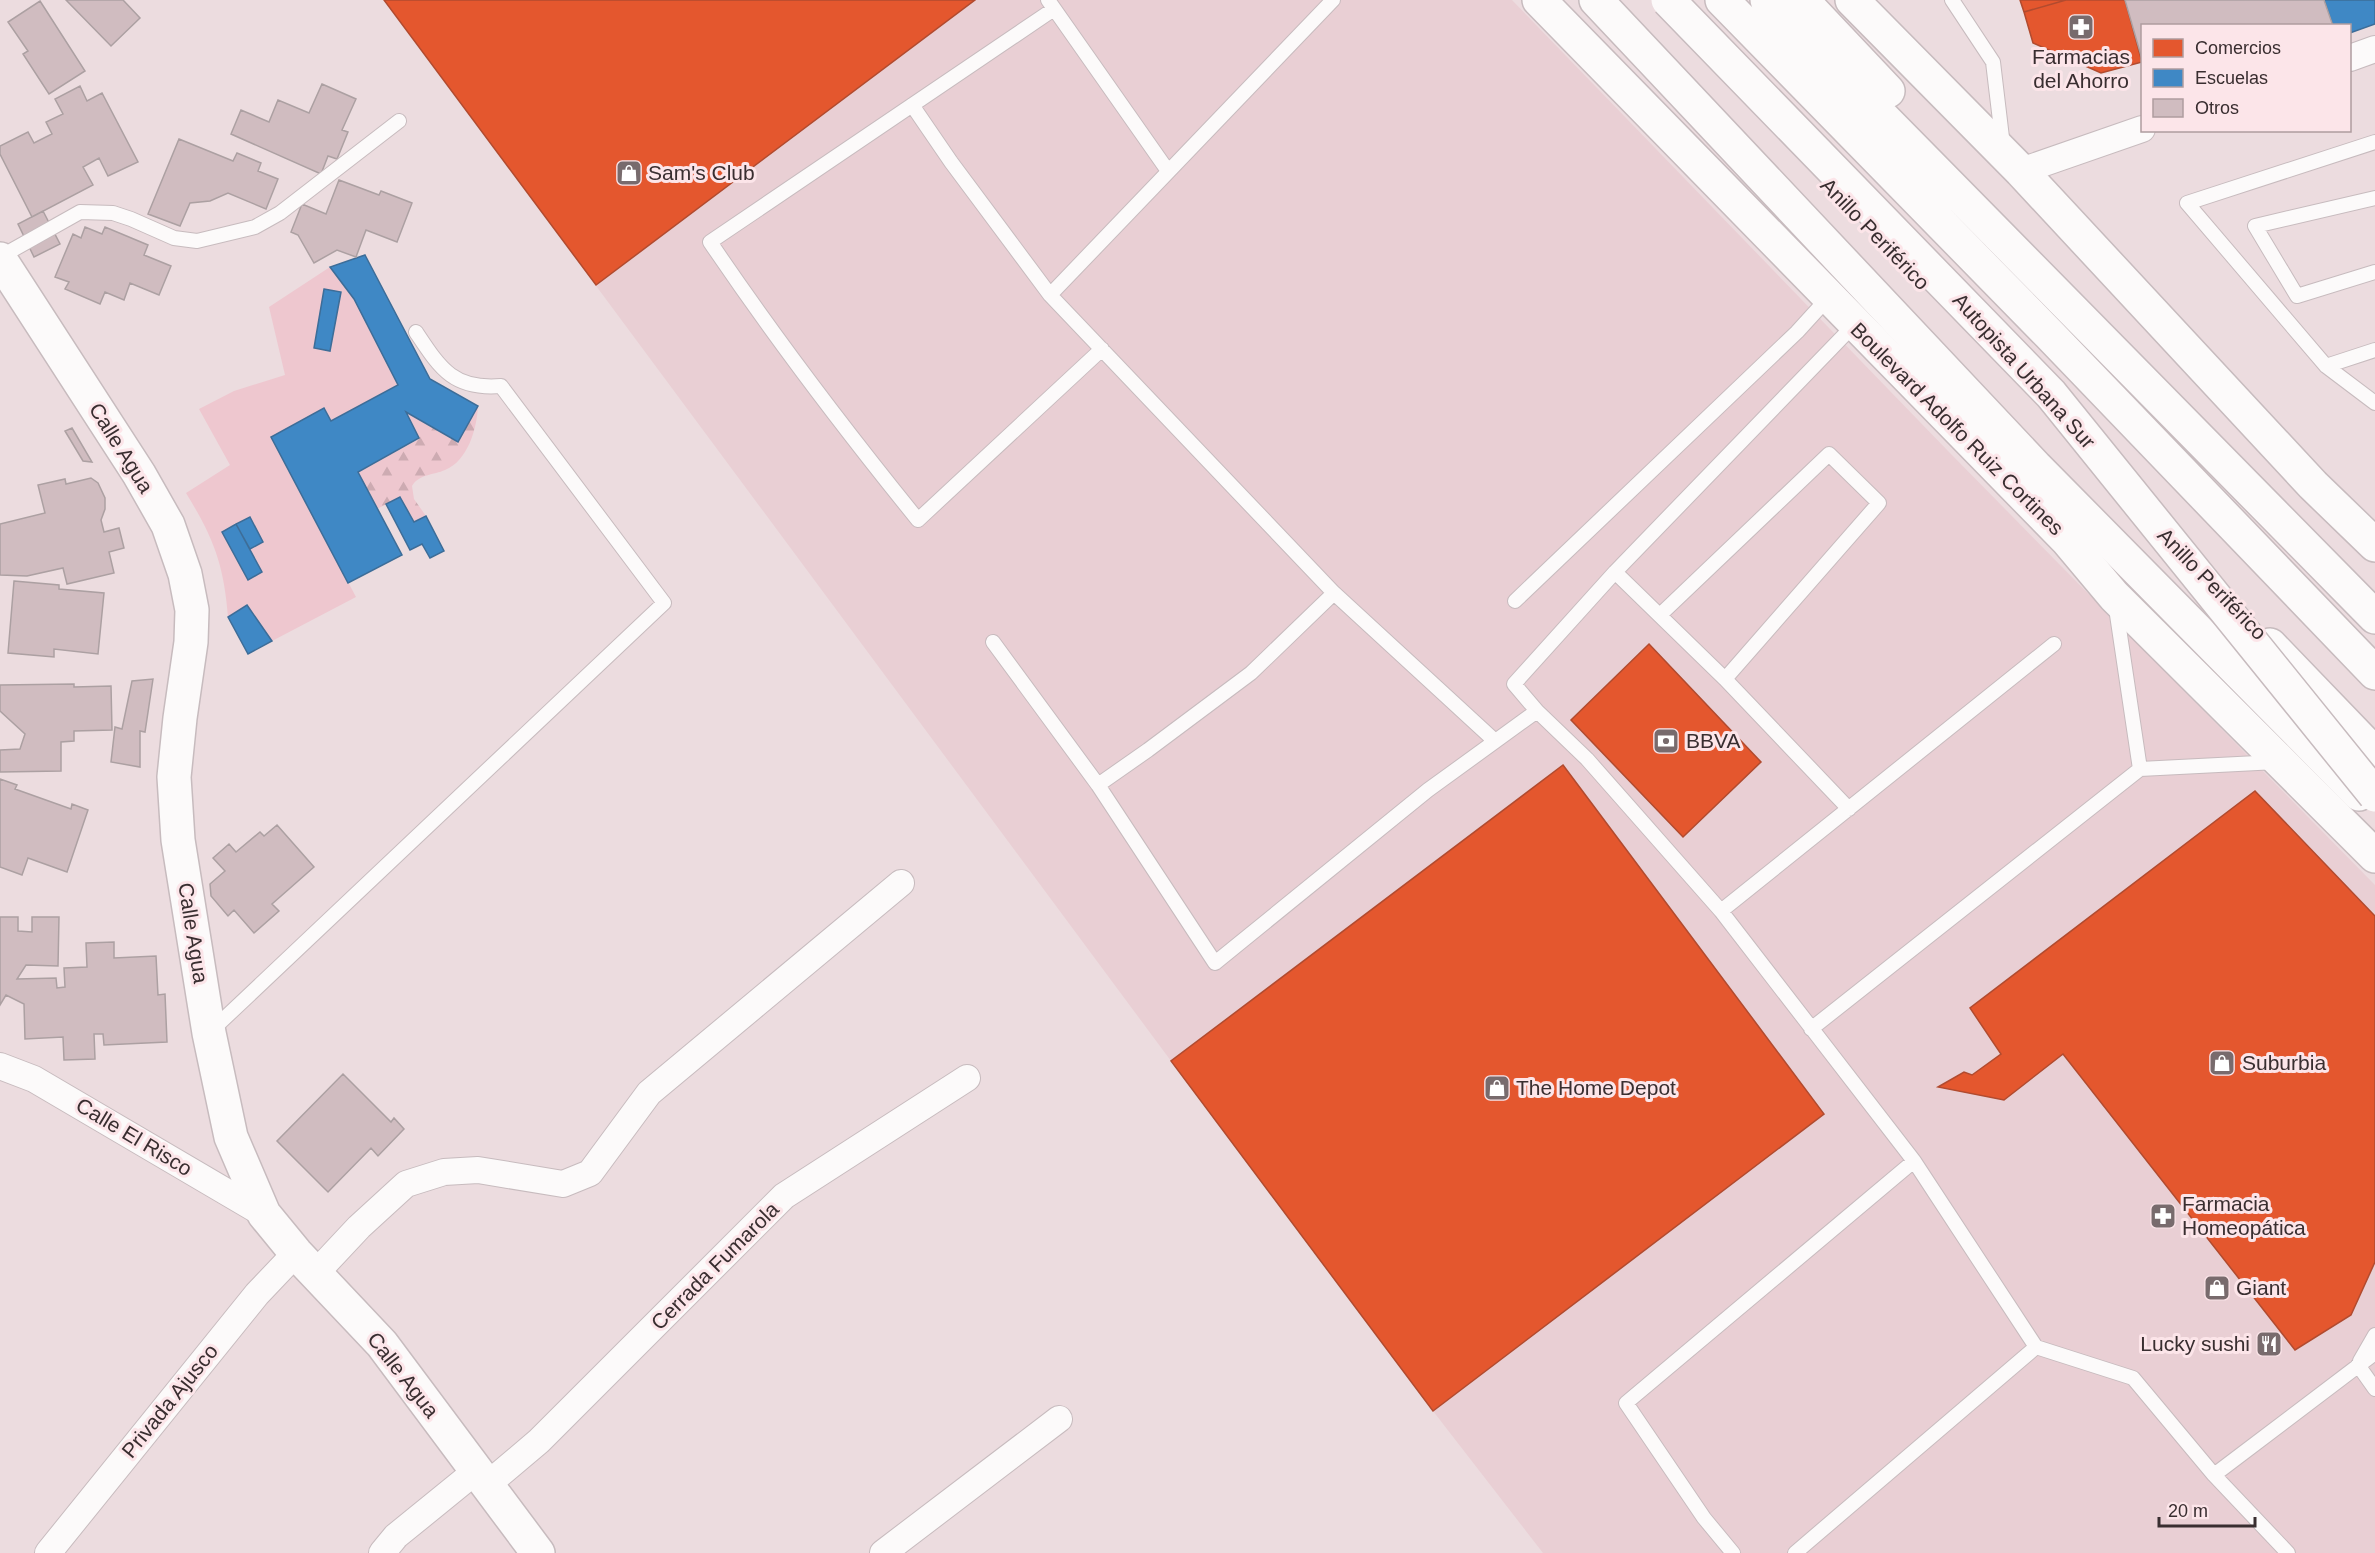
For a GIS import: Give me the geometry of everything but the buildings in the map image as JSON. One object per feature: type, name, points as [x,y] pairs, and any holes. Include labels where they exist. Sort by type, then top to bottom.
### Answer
[{"type":"main road","name":"Boulevard Adolfo Ruiz Cortines","points":[[1539,0],[1854,325],[2067,540],[2114,596],[2375,856]]},
{"type":"main road","points":[[1596,0],[2036,467],[2375,811]]},
{"type":"main road","name":"Anillo Periférico","points":[[1649,0],[2375,754]]},
{"type":"main road","name":"Autopista Urbana Sur","points":[[1668,0],[2051,394],[2375,795]]},
{"type":"main road","name":"Autopista Urbana Sur","points":[[1722,0],[2049,334],[2375,673]]},
{"type":"main road","points":[[1767,0],[2375,617]]},
{"type":"main road","points":[[1802,0],[2102,319],[2375,590]]},
{"type":"main road","points":[[1852,0],[2013,163],[2313,485],[2375,545]]},
{"type":"main road","name":"Calle Agua","points":[[0,258],[139,474],[168,525],[185,574],[192,610],[191,642],[174,777],[178,840],[209,1033],[231,1137],[264,1214],[306,1263],[382,1344],[538,1553]]},
{"type":"street","points":[[2351,57],[2375,49]]},
{"type":"street","points":[[2013,163],[2141,129]]},
{"type":"street","name":"Privada Ajusco","points":[[48,1553],[257,1294],[359,1227],[406,1184],[444,1172],[478,1170],[563,1184],[590,1173],[649,1093],[901,883]]},
{"type":"street","name":"Calle El Risco","points":[[0,1066],[34,1079],[264,1214]]},
{"type":"street","name":"Cerrada Fumarola","points":[[382,1553],[396,1536],[539,1440],[784,1196],[967,1078]]},
{"type":"street","points":[[883,1553],[1059,1419]]},
{"type":"lane","points":[[1312,0],[1321,13]]},
{"type":"lane","points":[[1050,295],[1333,0]]},
{"type":"lane","points":[[1952,0],[1993,62],[2013,163]]},
{"type":"lane","points":[[1102,350],[918,520],[757,313],[710,242],[912,105],[1051,4],[1094,69],[1168,171]]},
{"type":"lane","points":[[912,105],[951,162],[1050,295],[1334,593],[1495,741]]},
{"type":"lane","points":[[0,258],[81,212],[113,213],[183,240],[211,239],[255,227],[268,222],[399,121]]},
{"type":"lane","points":[[2375,142],[2187,203],[2326,366],[2375,404]]},
{"type":"lane","points":[[2375,198],[2255,226],[2297,296],[2375,272]]},
{"type":"lane","points":[[1515,601],[1797,332],[1828,298]]},
{"type":"lane","points":[[1854,325],[1615,572],[1514,684],[1587,759],[1721,911],[1914,1161],[2036,1347],[2133,1378],[2214,1475],[2288,1553]]},
{"type":"lane","points":[[209,1033],[664,603],[501,386],[471,386],[446,373],[436,363],[416,332]]},
{"type":"lane","points":[[2326,366],[2375,350]]},
{"type":"lane","points":[[1660,614],[1829,454],[1879,503],[1725,679]]},
{"type":"lane","points":[[1615,572],[1725,679],[1849,809]]},
{"type":"lane","points":[[1098,785],[1251,673],[1334,593]]},
{"type":"lane","points":[[2114,596],[2140,769]]},
{"type":"lane","points":[[993,642],[1098,785],[1215,963],[1378,829],[1538,711]]},
{"type":"lane","points":[[1721,911],[2054,644]]},
{"type":"lane","points":[[1811,1029],[2140,769],[2280,762]]},
{"type":"lane","points":[[1733,1553],[1704,1518],[1626,1403],[1914,1161]]},
{"type":"lane","points":[[2358,1365],[2375,1335]]},
{"type":"lane","points":[[1795,1553],[2036,1347]]},
{"type":"lane","points":[[2214,1475],[2375,1353]]},
{"type":"lane","points":[[2358,1365],[2375,1389]]},
{"type":"shaded area","points":[[384,0],[1512,0],[1948,451],[2375,885],[2375,1553],[1543,1553],[1433,1411],[1171,1061]]},
{"type":"green space","points":[[330,267],[354,299],[398,385],[331,421],[324,408],[271,437],[356,597],[272,641],[247,605],[228,617],[224,581],[216,552],[186,493],[230,465],[199,409],[234,391],[285,375],[269,307]]},
{"type":"green space","points":[[478,406],[476,424],[470,443],[460,459],[445,470],[419,479],[412,486],[414,499],[426,516],[414,522],[400,497],[377,509],[358,472],[419,439],[406,412],[458,442]]},
{"type":"place","name":"Farmacias del Ahorro","points":[[2081,27]]},
{"type":"place","name":"Sam's Club","points":[[629,173]]},
{"type":"place","name":"BBVA","points":[[1666,741]]},
{"type":"place","name":"Suburbia","points":[[2222,1063]]},
{"type":"place","name":"The Home Depot","points":[[1497,1088]]},
{"type":"place","name":"Farmacia Homeopática","points":[[2163,1216]]},
{"type":"place","name":"Giant","points":[[2217,1288]]},
{"type":"place","name":"Lucky sushi","points":[[2269,1344]]}]
